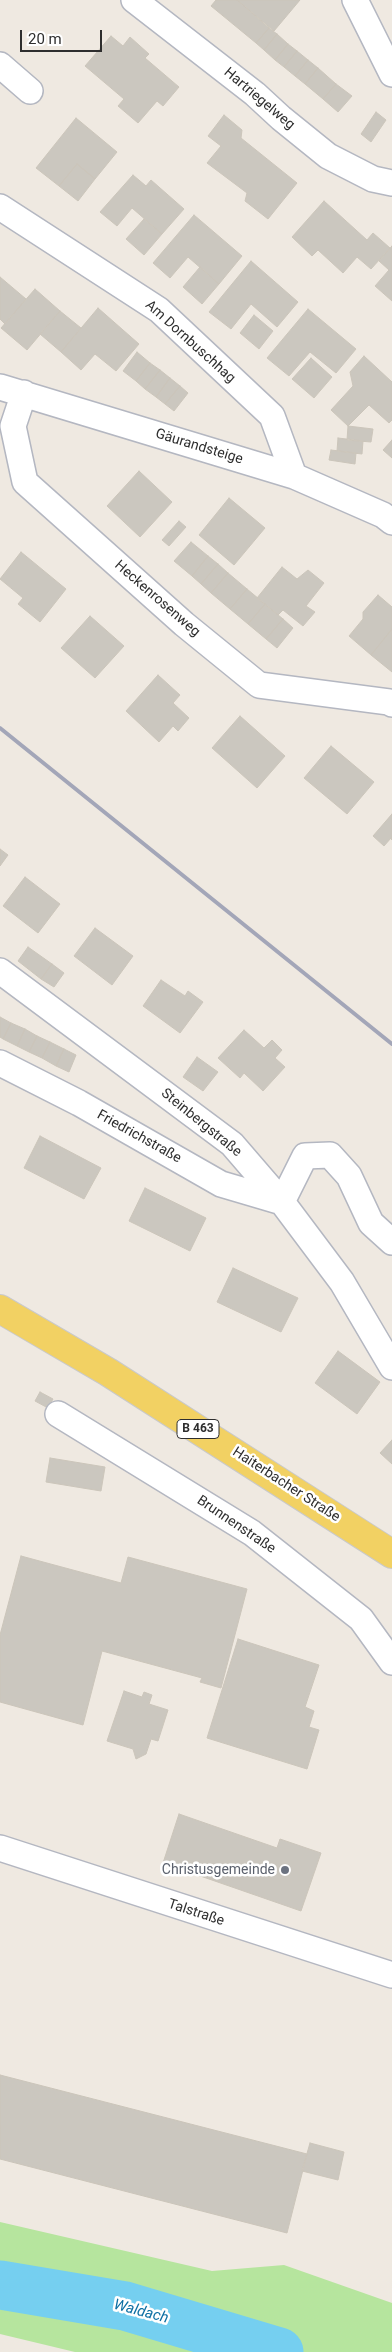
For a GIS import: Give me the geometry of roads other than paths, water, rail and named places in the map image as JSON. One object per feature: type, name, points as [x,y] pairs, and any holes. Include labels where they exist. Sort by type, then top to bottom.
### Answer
[{"type":"main road","name":"Haiterbacher Straße","points":[[0,1310],[108,1372],[392,1554]]},
{"type":"street","name":"Hartriegelweg","points":[[134,0],[255,94],[328,156],[373,179],[392,183]]},
{"type":"street","points":[[355,0],[392,74]]},
{"type":"street","points":[[0,65],[30,91]]},
{"type":"street","name":"Am Dornbuschhag","points":[[0,207],[159,310],[272,416],[294,476]]},
{"type":"street","name":"Gäurandsteige","points":[[0,387],[294,476],[383,515],[392,522]]},
{"type":"street","name":"Heckenrosenweg","points":[[24,393],[13,426],[25,482],[184,624],[259,685],[389,702],[392,704]]},
{"type":"street","name":"Steinbergstraße","points":[[0,971],[232,1144],[282,1202],[342,1282],[392,1367]]},
{"type":"street","name":"Friedrichstraße","points":[[0,1062],[79,1103],[221,1184],[282,1202]]},
{"type":"street","points":[[282,1202],[305,1156],[330,1155],[349,1176],[370,1223],[392,1242]]},
{"type":"street","name":"Brunnenstraße","points":[[58,1414],[252,1533],[361,1619],[392,1662]]},
{"type":"street","name":"Talstraße","points":[[0,1848],[392,1975]]},
{"type":"waterway","name":"Waldach","points":[[0,2285],[125,2306],[279,2352]]},
{"type":"railway","points":[[0,728],[392,1044]]},
{"type":"place","name":"Christusgemeinde","points":[[285,1870]]}]
